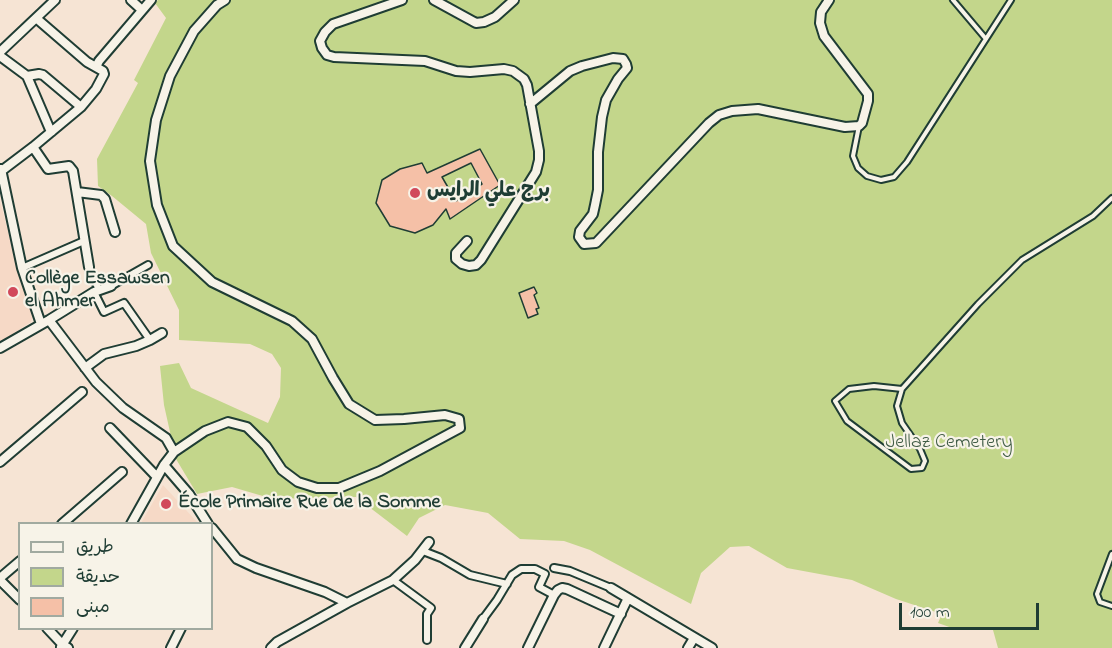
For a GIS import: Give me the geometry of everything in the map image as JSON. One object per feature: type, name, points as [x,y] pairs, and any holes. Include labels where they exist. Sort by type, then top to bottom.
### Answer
[{"type":"street","points":[[51,132],[27,76],[0,54],[55,0]]},
{"type":"street","points":[[130,0],[142,10]]},
{"type":"street","points":[[96,67],[151,0]]},
{"type":"street","points":[[132,522],[164,465],[174,452],[205,431],[228,422],[248,427],[266,446],[282,470],[298,482],[317,488],[339,488],[380,471],[460,428],[459,418],[445,415],[404,420],[375,420],[349,404],[312,339],[292,321],[212,282],[173,246],[157,205],[150,161],[156,120],[170,76],[194,31],[217,5],[225,0]]},
{"type":"street","points":[[402,0],[333,24],[320,40],[322,48],[327,55],[334,57],[425,61],[456,71],[470,72],[504,69],[513,71],[524,79],[527,85],[539,151],[536,172],[476,265],[462,264],[456,259],[456,253],[467,240]]},
{"type":"street","points":[[434,0],[476,23],[495,17],[514,0]]},
{"type":"street","points":[[530,104],[570,71],[613,58],[623,59],[626,64],[627,68],[606,100],[598,152],[598,190],[593,214],[580,231],[579,237],[584,244],[596,243],[719,115],[732,111],[758,109],[845,127],[859,126],[862,123],[868,94],[824,36],[820,23],[821,12],[829,0]]},
{"type":"street","points":[[36,18],[87,62],[103,71],[104,77],[81,107],[33,147],[1,169],[22,268],[40,324]]},
{"type":"street","points":[[27,76],[43,75],[81,107]]},
{"type":"street","points":[[33,147],[48,169],[69,166],[73,171],[89,267],[104,312],[124,303],[150,340]]},
{"type":"street","points":[[77,192],[101,195],[105,200],[115,232]]},
{"type":"street","points":[[22,268],[84,241]]},
{"type":"street","points":[[0,348],[97,291],[111,286],[148,265]]},
{"type":"street","points":[[49,320],[96,382],[116,403],[166,438],[174,452]]},
{"type":"street","points":[[85,368],[104,354],[136,346],[162,333]]},
{"type":"street","points":[[0,462],[82,392]]},
{"type":"street","points":[[110,428],[157,477]]},
{"type":"street","points":[[164,465],[189,494],[207,522]]},
{"type":"street","points":[[64,522],[122,472]]},
{"type":"street","points":[[213,529],[237,559],[325,592],[347,603]]},
{"type":"street","points":[[271,648],[347,603],[393,580],[423,551],[429,542]]},
{"type":"street","points":[[423,551],[441,558],[470,575],[507,584]]},
{"type":"street","points":[[18,563],[0,579],[18,598]]},
{"type":"street","points":[[554,568],[570,571],[611,588],[712,648]]},
{"type":"street","points":[[465,648],[512,575],[521,569],[535,569],[544,574],[539,587],[554,595]]},
{"type":"street","points":[[393,580],[431,608],[427,614],[428,640]]},
{"type":"street","points":[[528,648],[554,595],[562,588],[621,614]]},
{"type":"street","points":[[604,648],[628,598]]},
{"type":"street","points":[[49,630],[64,647],[72,630]]},
{"type":"street","points":[[171,648],[181,630]]},
{"type":"street","points":[[688,648],[694,638]]},
{"type":"lane","points":[[953,0],[986,39]]},
{"type":"lane","points":[[859,126],[854,156],[858,168],[867,176],[881,180],[894,177],[907,162],[1011,0]]},
{"type":"lane","points":[[902,389],[874,386],[849,389],[835,401],[848,421],[911,469],[922,468],[925,461],[920,449],[902,423],[897,406],[902,389],[978,304],[1022,260],[1093,216],[1112,198]]},
{"type":"lane","points":[[1112,554],[1097,594],[1100,602],[1112,606]]},
{"type":"shaded area","name":"Collège Essawsen el Ahmer","points":[[0,201],[18,270],[33,314],[31,322],[0,342]]},
{"type":"shaded area","name":"École Primaire Rue de la Somme","points":[[163,485],[197,522],[142,522]]},
{"type":"green space","name":"Jellaz Cemetery","points":[[158,0],[1112,0],[1112,648],[998,648],[993,630],[958,630],[938,623],[942,614],[896,599],[852,580],[787,568],[749,546],[730,547],[701,573],[691,604],[590,550],[564,541],[520,539],[488,513],[445,505],[419,518],[407,536],[356,497],[273,499],[232,487],[197,494],[176,459],[164,405],[160,366],[179,363],[191,388],[268,423],[280,397],[281,368],[272,354],[250,344],[179,340],[179,310],[151,253],[146,224],[98,186],[97,159],[138,83],[134,80],[166,18],[155,3]]},
{"type":"building","name":"برج علي الرايس","points":[[480,149],[500,185],[450,219],[446,209],[433,225],[415,233],[390,226],[376,203],[382,180],[400,169],[422,163],[427,173]],"holes":[[[471,163],[482,184],[456,201],[442,177]]]},
{"type":"building","points":[[534,287],[537,293],[534,295],[539,308],[536,309],[538,314],[528,318],[519,293]]},
{"type":"place","name":"برج علي الرايس","points":[[415,193]]},
{"type":"place","name":"Collège Essawsen el Ahmer","points":[[13,292]]},
{"type":"place","name":"École Primaire Rue de la Somme","points":[[166,504]]}]
